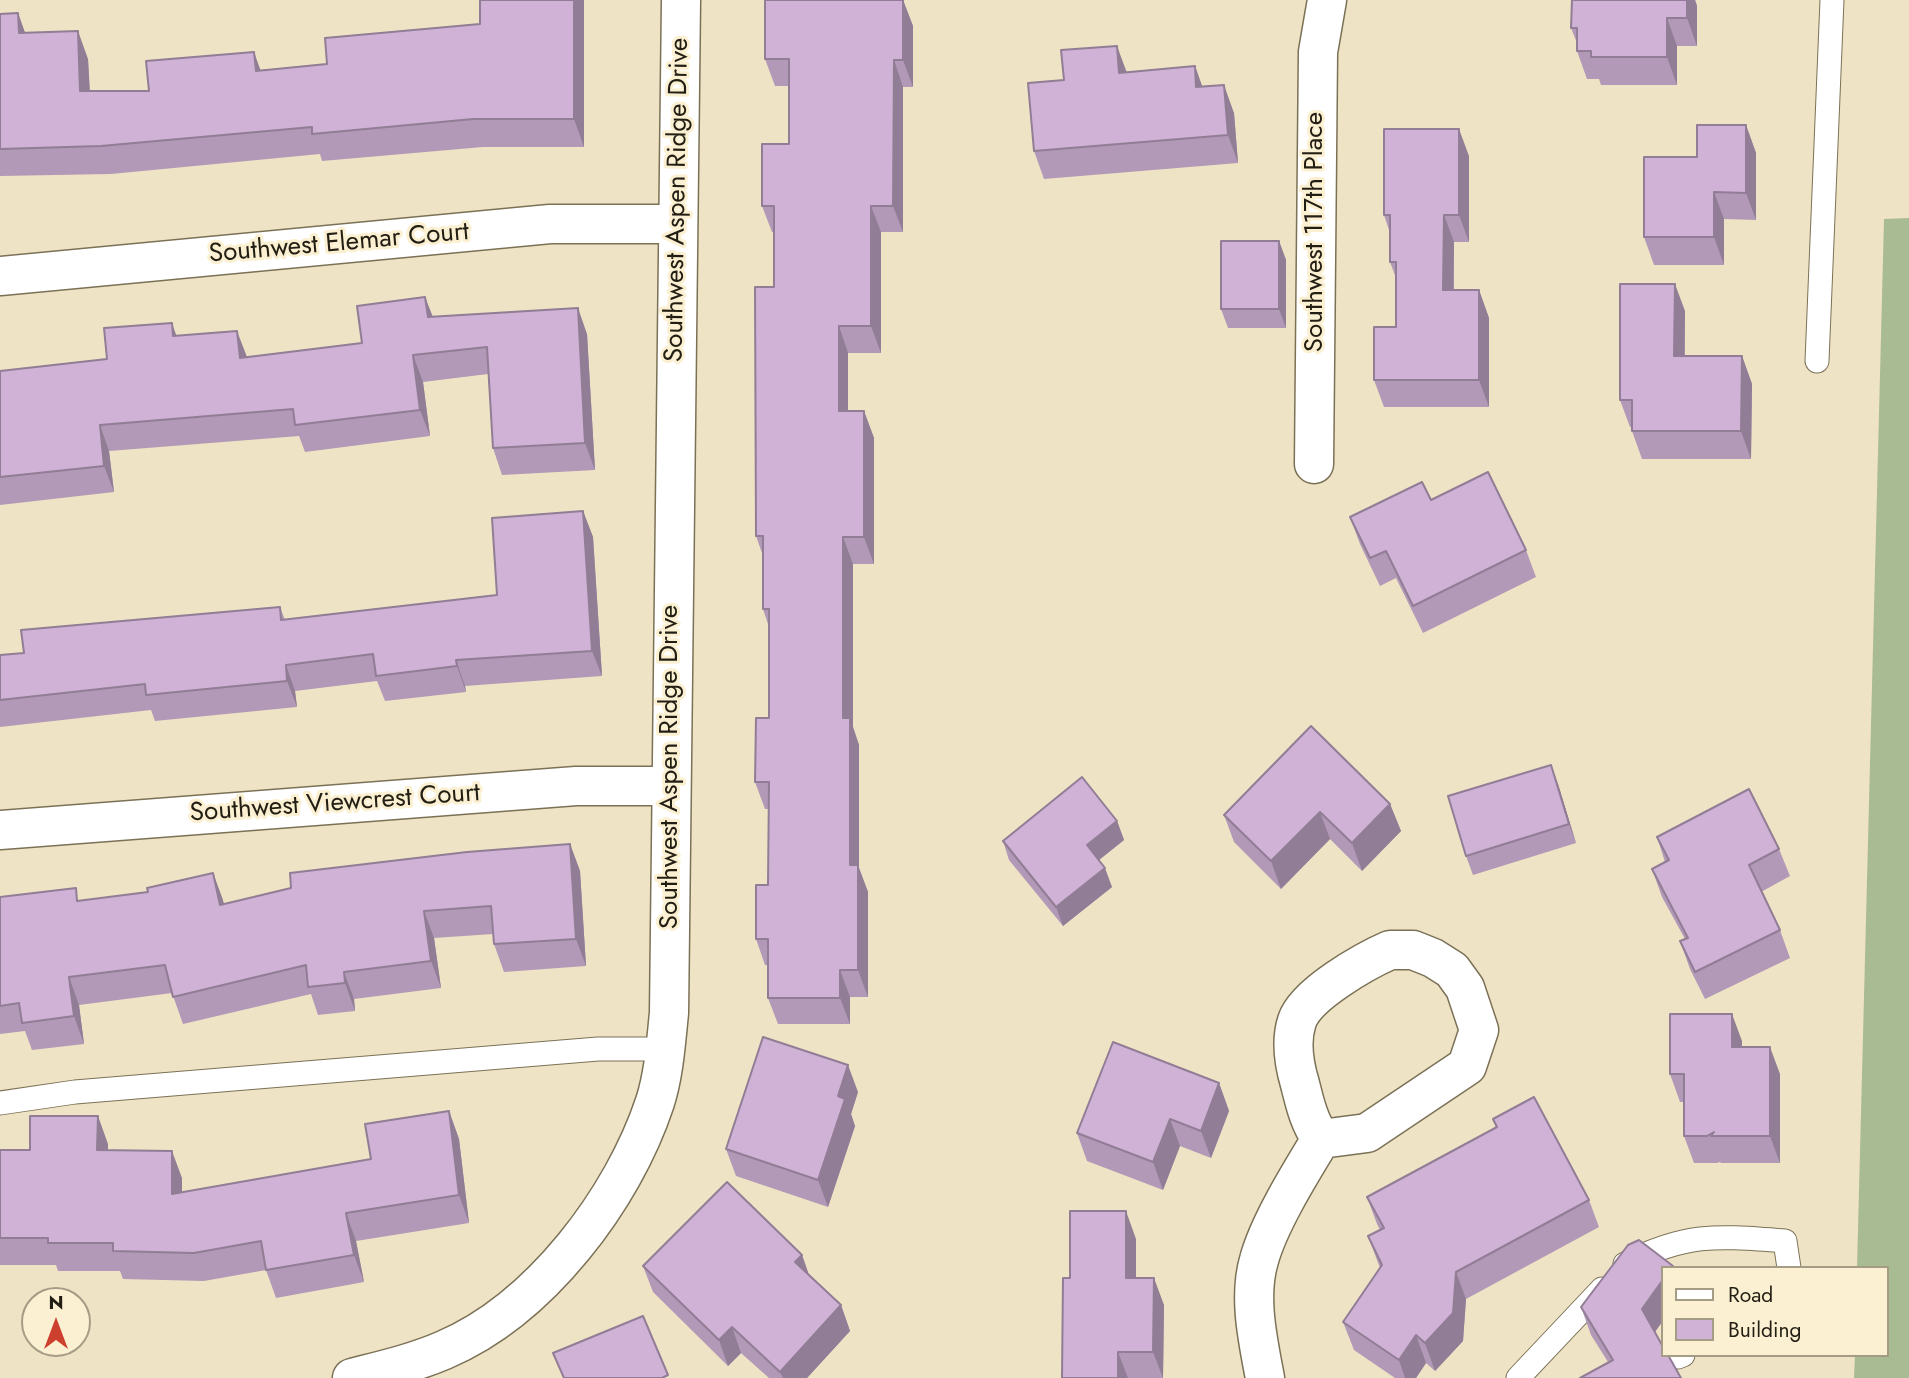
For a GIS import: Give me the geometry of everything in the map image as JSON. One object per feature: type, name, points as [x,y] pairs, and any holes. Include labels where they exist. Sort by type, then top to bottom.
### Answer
[{"type":"street","name":"Southwest Aspen Ridge Drive","points":[[352,1378],[445,1350],[488,1325],[534,1288],[593,1225],[618,1185],[656,1100],[665,1049],[670,988],[670,786],[681,0]]},
{"type":"street","name":"Southwest 117th Place","points":[[1314,464],[1318,52],[1327,0]]},
{"type":"street","name":"Southwest Elemar Court","points":[[0,276],[550,224],[678,224]]},
{"type":"street","name":"Southwest Viewcrest Court","points":[[0,830],[576,786],[670,786]]},
{"type":"street","points":[[1390,950],[1413,950],[1433,958],[1451,970],[1473,1006],[1479,1030],[1467,1066],[1367,1133],[1321,1139],[1311,1124],[1298,1077],[1292,1042],[1298,1018],[1318,996],[1346,975],[1365,961],[1390,950]]},
{"type":"street","points":[[1265,1378],[1255,1323],[1259,1260],[1294,1184],[1321,1139]]},
{"type":"lane","points":[[1817,361],[1832,0]]},
{"type":"lane","points":[[0,1103],[75,1092],[598,1049],[665,1049]]},
{"type":"lane","points":[[1518,1378],[1625,1264],[1658,1247],[1710,1236],[1786,1241],[1789,1266]]},
{"type":"green space","points":[[1909,218],[1909,1378],[1854,1378],[1855,1357],[1888,1357],[1888,1266],[1857,1266],[1884,219]]},
{"type":"building","points":[[480,0],[574,0],[574,119],[473,119],[312,134],[312,127],[101,146],[0,149],[0,14],[18,13],[19,33],[78,31],[80,91],[149,91],[146,61],[254,52],[256,71],[327,64],[325,38],[480,24]]},
{"type":"building","points":[[765,0],[903,0],[903,60],[894,60],[893,206],[871,206],[871,326],[839,326],[839,411],[864,411],[864,537],[843,537],[843,718],[850,718],[850,865],[858,865],[858,970],[840,970],[840,998],[768,998],[768,939],[756,939],[756,885],[768,885],[769,782],[755,782],[756,718],[769,718],[769,609],[763,609],[763,536],[756,536],[755,287],[774,287],[774,206],[762,206],[762,144],[789,144],[789,59],[765,59]]},
{"type":"building","points":[[1572,0],[1687,0],[1687,18],[1667,18],[1667,57],[1591,57],[1591,51],[1577,51],[1577,28],[1571,28]]},
{"type":"building","points":[[1117,46],[1119,73],[1195,66],[1196,87],[1224,85],[1228,135],[1034,151],[1028,83],[1064,80],[1061,50]]},
{"type":"building","points":[[1697,125],[1746,125],[1746,193],[1714,192],[1714,237],[1644,237],[1644,157],[1697,157]]},
{"type":"building","points":[[1384,129],[1459,129],[1459,215],[1444,215],[1443,290],[1479,290],[1479,380],[1374,380],[1374,327],[1396,327],[1396,262],[1390,262],[1390,215],[1384,215]]},
{"type":"building","points":[[1221,241],[1279,241],[1279,309],[1221,309]]},
{"type":"building","points":[[1620,284],[1675,284],[1674,356],[1742,356],[1741,431],[1632,431],[1632,400],[1620,400]]},
{"type":"building","points":[[425,297],[428,317],[578,308],[585,443],[493,448],[487,347],[413,355],[420,410],[295,425],[293,409],[100,425],[104,466],[0,477],[0,371],[107,359],[104,328],[172,323],[173,336],[237,331],[240,358],[362,343],[357,306]]},
{"type":"building","points":[[1488,472],[1526,550],[1413,606],[1386,551],[1370,558],[1350,517],[1422,482],[1431,500]]},
{"type":"building","points":[[583,511],[592,651],[456,660],[457,666],[376,676],[373,654],[286,665],[287,681],[146,695],[145,684],[0,700],[0,655],[24,653],[21,630],[280,607],[281,620],[497,595],[492,518]]},
{"type":"building","points":[[1311,726],[1390,804],[1352,843],[1320,812],[1271,861],[1224,815]]},
{"type":"building","points":[[1551,765],[1569,824],[1466,856],[1448,796]]},
{"type":"building","points":[[1082,777],[1117,821],[1087,845],[1105,868],[1056,907],[1003,841]]},
{"type":"building","points":[[1749,789],[1779,849],[1749,865],[1780,930],[1695,972],[1680,941],[1688,938],[1652,869],[1669,860],[1657,837]]},
{"type":"building","points":[[570,844],[576,939],[494,944],[491,906],[424,911],[431,961],[344,972],[345,983],[308,987],[306,965],[173,997],[165,965],[69,977],[74,1016],[22,1023],[19,1003],[0,1006],[0,897],[76,888],[77,901],[148,892],[147,888],[213,873],[220,905],[291,888],[290,873],[467,852]]},
{"type":"building","points":[[1670,1014],[1732,1014],[1732,1047],[1770,1047],[1770,1136],[1711,1136],[1714,1132],[1707,1136],[1684,1136],[1684,1074],[1670,1074]]},
{"type":"building","points":[[763,1037],[848,1065],[838,1096],[845,1099],[818,1180],[726,1149]]},
{"type":"building","points":[[1113,1042],[1219,1083],[1201,1131],[1170,1119],[1153,1162],[1077,1133]]},
{"type":"building","points":[[1534,1097],[1589,1200],[1456,1272],[1453,1313],[1425,1343],[1416,1335],[1399,1360],[1343,1322],[1382,1265],[1368,1236],[1384,1228],[1367,1197],[1497,1127],[1493,1119]]},
{"type":"building","points":[[449,1111],[459,1195],[346,1213],[354,1255],[266,1270],[261,1241],[194,1253],[113,1251],[113,1243],[48,1243],[48,1238],[0,1238],[0,1150],[30,1150],[30,1116],[98,1116],[97,1150],[172,1151],[172,1194],[371,1159],[365,1124]]},
{"type":"building","points":[[727,1182],[802,1255],[795,1262],[841,1305],[780,1372],[732,1327],[719,1340],[643,1266]]},
{"type":"building","points":[[1070,1211],[1126,1211],[1126,1278],[1154,1278],[1153,1352],[1118,1352],[1118,1378],[1062,1378],[1063,1278],[1070,1278]]},
{"type":"building","points":[[1639,1240],[1673,1266],[1660,1266],[1660,1284],[1642,1309],[1660,1341],[1660,1357],[1669,1357],[1681,1378],[1580,1378],[1613,1360],[1581,1307],[1628,1245]]},
{"type":"building","points":[[643,1316],[668,1375],[662,1378],[564,1378],[553,1353]]}]
